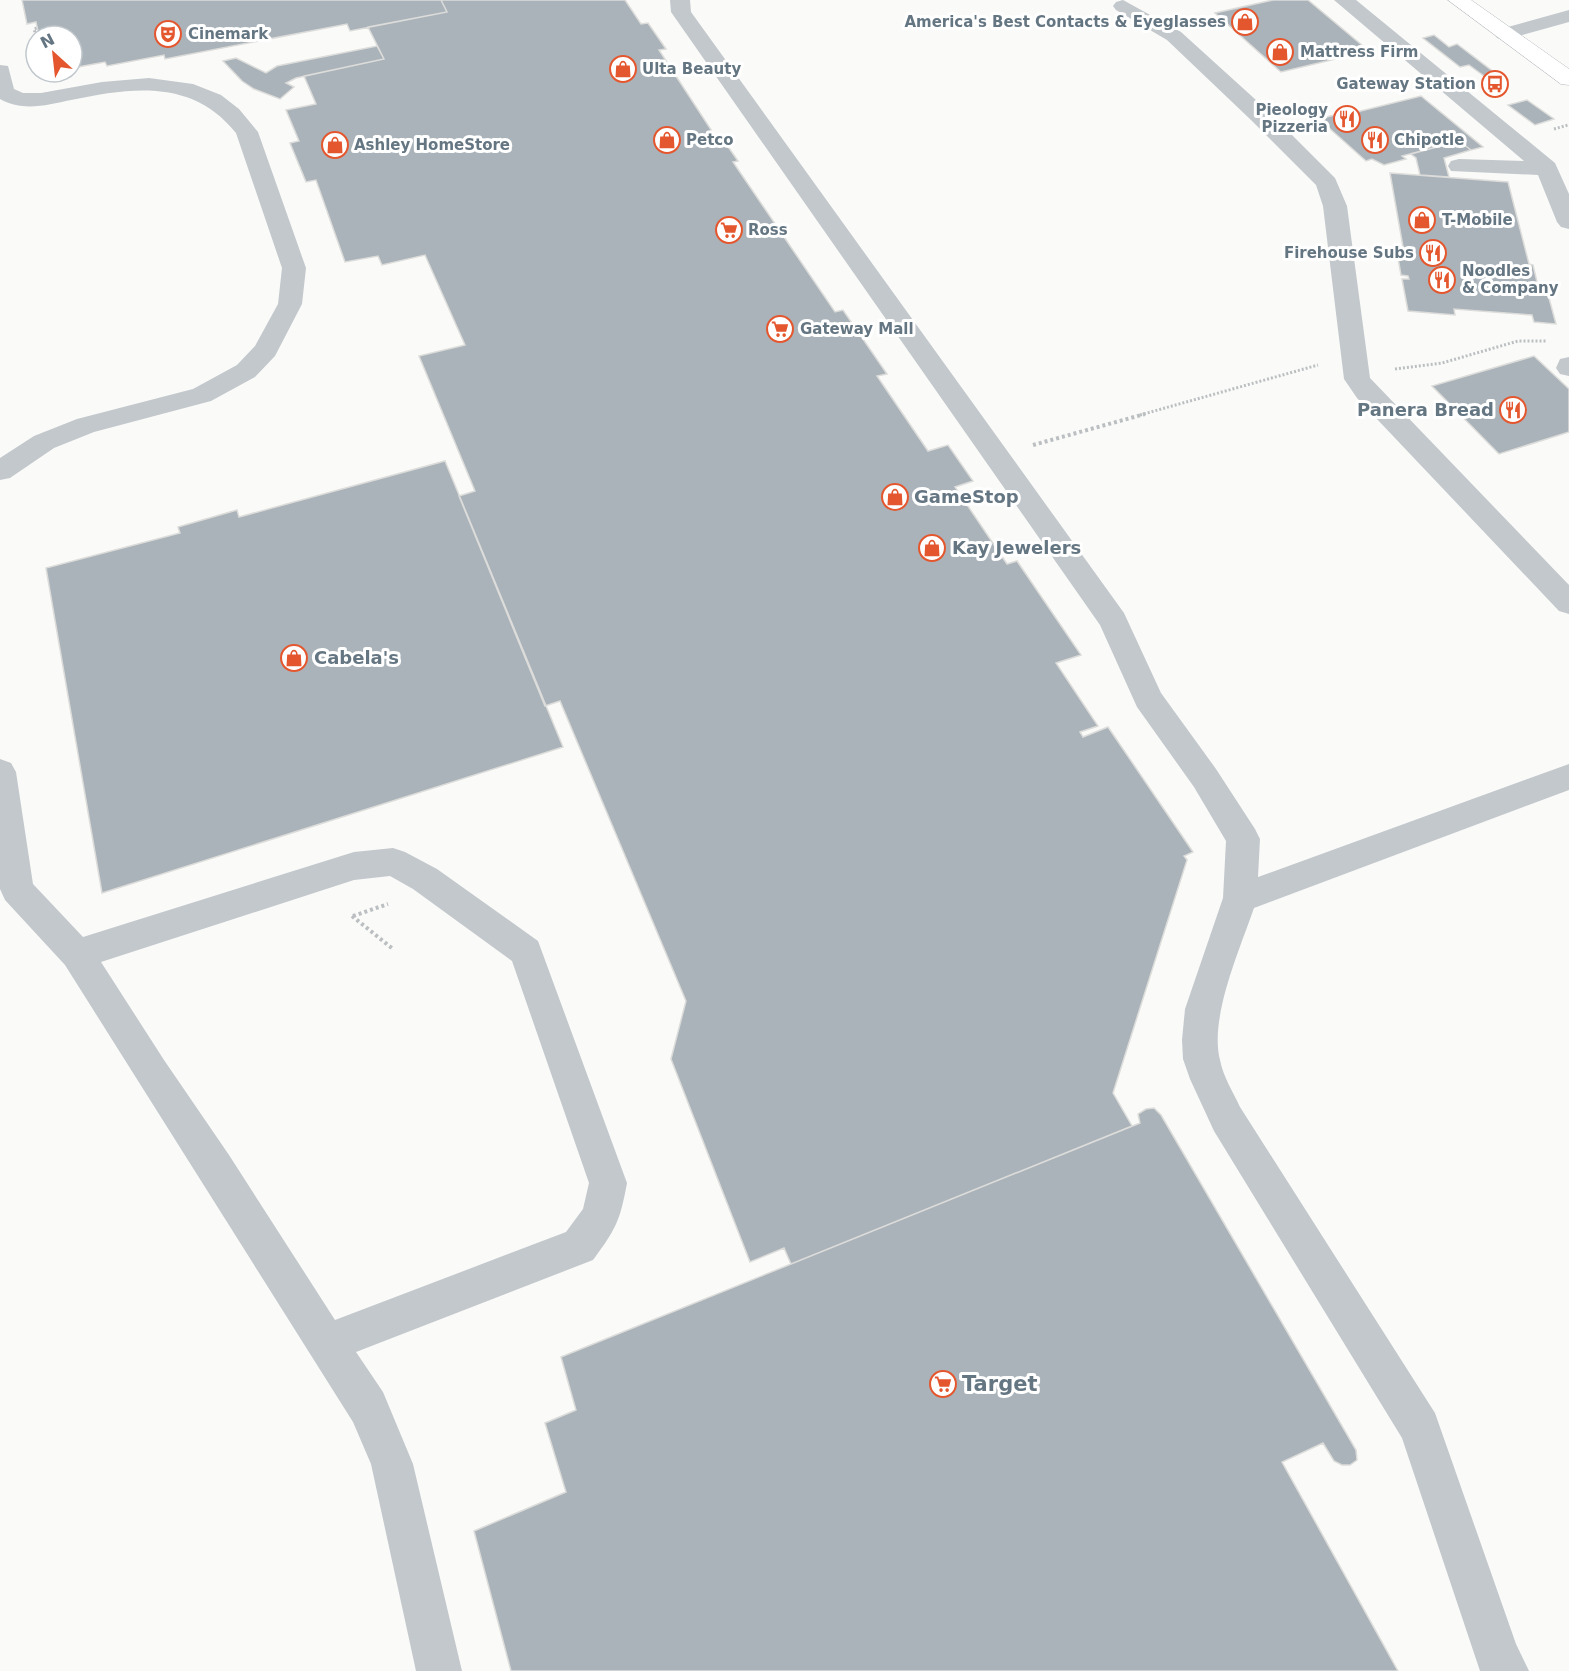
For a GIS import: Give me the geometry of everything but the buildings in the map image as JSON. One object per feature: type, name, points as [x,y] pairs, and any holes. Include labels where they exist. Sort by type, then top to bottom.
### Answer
[{"type":"main road","points":[[1458,0],[1569,79]]},
{"type":"lane","points":[[680,0],[681,12],[692,29],[1113,621],[1148,699],[1205,778],[1243,839],[1240,898],[1203,1009],[1201,1059],[1227,1119],[1420,1428],[1497,1656],[1506,1671]]},
{"type":"lane","points":[[1344,0],[1546,168],[1569,222]]},
{"type":"lane","points":[[1547,0],[1569,16]]},
{"type":"lane","points":[[1123,6],[1174,36],[1306,160],[1327,183],[1335,206],[1357,379],[1366,392],[1569,603]]},
{"type":"lane","points":[[1386,9],[1392,17],[1560,152],[1569,164]]},
{"type":"lane","points":[[1504,34],[1569,16]]},
{"type":"lane","points":[[0,71],[4,92],[14,99],[36,100],[99,89],[146,84],[192,89],[221,104],[238,118],[247,132],[294,268],[290,304],[266,350],[246,371],[202,395],[86,425],[55,437],[0,471]]},
{"type":"lane","points":[[1459,166],[1546,168]]},
{"type":"lane","points":[[0,772],[16,890],[78,954],[151,1072],[216,1168],[368,1407],[392,1464],[439,1671]]},
{"type":"lane","points":[[1240,898],[1569,777]]},
{"type":"lane","points":[[78,954],[354,866],[393,862],[425,879],[526,952],[608,1183],[602,1217],[579,1246],[327,1343]]},
{"type":"path","points":[[1387,368],[1416,368],[1516,341],[1551,341]]},
{"type":"path","points":[[1026,446],[1042,444],[1321,364]]},
{"type":"path","points":[[392,903],[352,916],[393,950]]},
{"type":"place","name":"America's Best Contacts & Eyeglasses","points":[[1245,22]]},
{"type":"place","name":"Cinemark","points":[[168,34]]},
{"type":"place","name":"Mattress Firm","points":[[1280,52]]},
{"type":"place","name":"Ulta Beauty","points":[[623,69]]},
{"type":"place","name":"Gateway Station","points":[[1495,84]]},
{"type":"place","name":"Pieology Pizzeria","points":[[1347,119]]},
{"type":"place","name":"Petco","points":[[667,140]]},
{"type":"place","name":"Chipotle","points":[[1375,140]]},
{"type":"place","name":"Ashley HomeStore","points":[[335,145]]},
{"type":"place","name":"T-Mobile","points":[[1422,220]]},
{"type":"place","name":"Ross","points":[[729,230]]},
{"type":"place","name":"Firehouse Subs","points":[[1433,253]]},
{"type":"place","name":"Noodles & Company","points":[[1442,280]]},
{"type":"place","name":"Gateway Mall","points":[[780,329]]},
{"type":"place","name":"Panera Bread","points":[[1513,410]]},
{"type":"place","name":"GameStop","points":[[895,497]]},
{"type":"place","name":"Kay Jewelers","points":[[932,548]]},
{"type":"place","name":"Cabela's","points":[[294,658]]},
{"type":"place","name":"Target","points":[[943,1384]]}]
